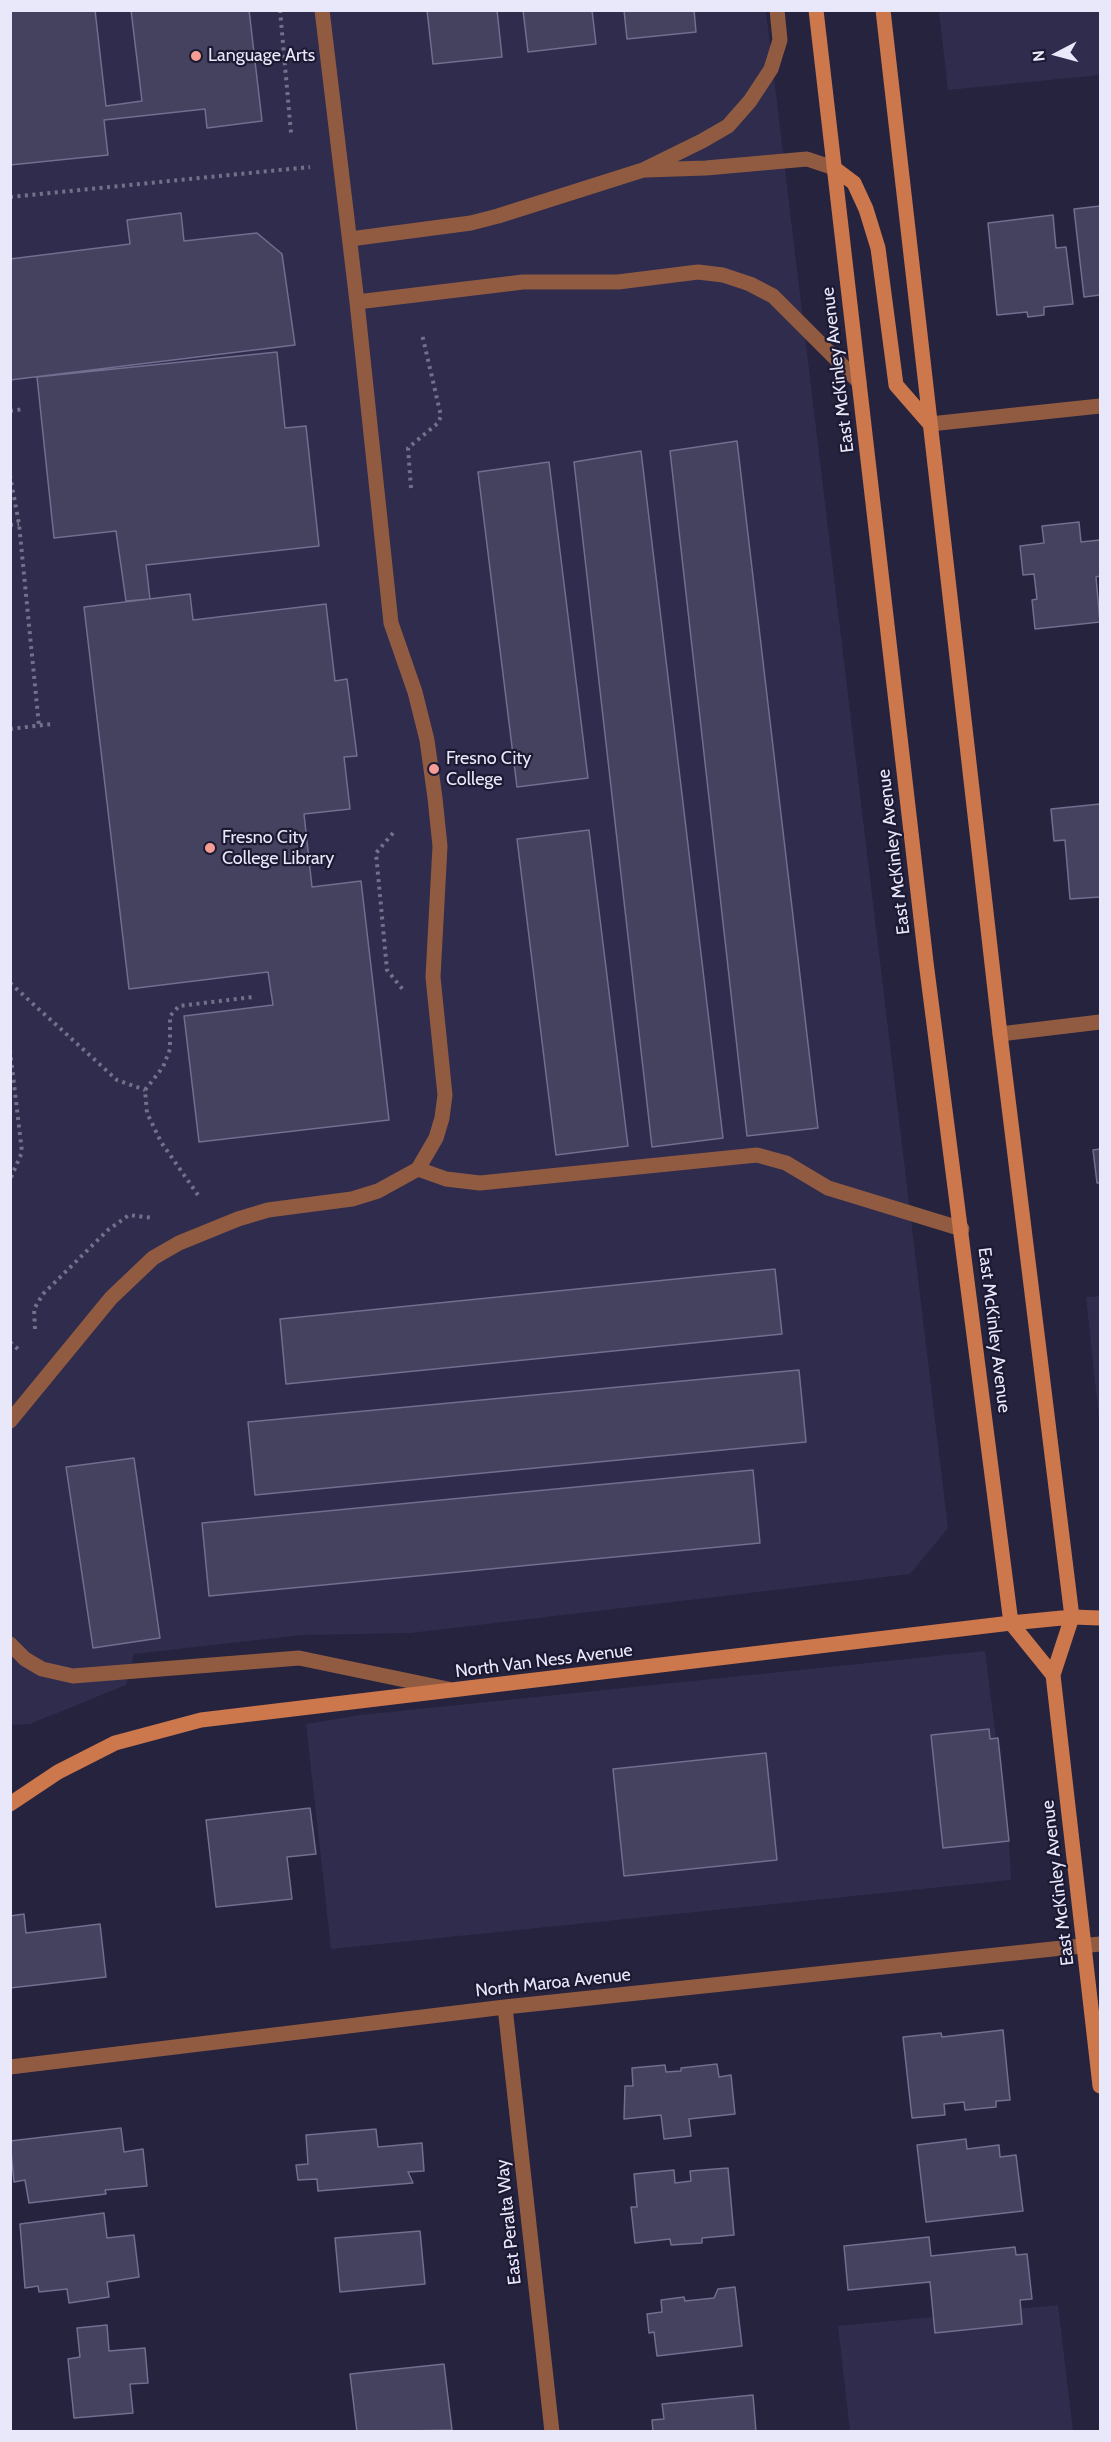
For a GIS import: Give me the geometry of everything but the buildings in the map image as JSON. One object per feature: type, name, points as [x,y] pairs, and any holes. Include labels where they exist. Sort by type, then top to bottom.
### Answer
[{"type":"main road","name":"East McKinley Avenue","points":[[816,10],[926,962],[1011,1623]]},
{"type":"main road","name":"East McKinley Avenue","points":[[883,10],[1000,1034],[1072,1617],[1053,1675],[1093,1945],[1101,2086]]},
{"type":"main road","points":[[834,168],[854,183],[866,209],[878,248],[896,385],[930,423]]},
{"type":"main road","name":"North Van Ness Avenue","points":[[10,1804],[58,1772],[115,1743],[201,1720],[1011,1623],[1072,1617],[1101,1617]]},
{"type":"main road","points":[[1011,1623],[1053,1675]]},
{"type":"street","points":[[10,1421],[111,1299],[153,1258],[208,1229],[268,1210],[352,1199],[378,1191],[418,1169],[436,1138],[445,1095],[433,977],[440,846],[427,740],[415,692],[391,623],[350,239],[322,10]]},
{"type":"street","points":[[350,239],[471,223],[643,170],[728,126],[750,101],[771,69],[780,40],[777,10]]},
{"type":"street","points":[[643,170],[706,168],[807,159],[834,168]]},
{"type":"street","points":[[357,302],[524,282],[618,282],[698,272],[723,275],[750,284],[773,296],[859,382]]},
{"type":"street","points":[[930,423],[1101,406]]},
{"type":"street","points":[[1000,1034],[1101,1022]]},
{"type":"street","points":[[418,1169],[446,1179],[480,1183],[757,1155],[786,1163],[828,1188],[962,1229]]},
{"type":"street","points":[[10,1644],[25,1659],[42,1669],[73,1676],[299,1658],[457,1691]]},
{"type":"street","name":"North Maroa Avenue","points":[[10,2067],[505,2007],[1093,1945]]},
{"type":"street","name":"East Peralta Way","points":[[505,2007],[552,2432]]},
{"type":"path","points":[[280,10],[291,133]]},
{"type":"path","points":[[10,197],[310,167]]},
{"type":"path","points":[[411,488],[408,448],[438,423],[441,416],[422,334]]},
{"type":"path","points":[[10,411],[23,409]]},
{"type":"path","points":[[10,475],[19,524],[39,726]]},
{"type":"path","points":[[10,525],[19,524]]},
{"type":"path","points":[[10,729],[52,724]]},
{"type":"path","points":[[393,833],[376,853],[387,970],[404,991]]},
{"type":"path","points":[[10,983],[117,1080],[145,1090]]},
{"type":"path","points":[[198,1195],[161,1142],[147,1113],[145,1090],[163,1067],[170,1049],[170,1016],[179,1006],[253,997]]},
{"type":"path","points":[[10,1050],[22,1152],[10,1180]]},
{"type":"path","points":[[35,1329],[34,1309],[44,1294],[108,1230],[129,1215],[153,1218]]},
{"type":"path","points":[[10,1342],[18,1349]]},
{"type":"shaded area","name":"Fresno City College","points":[[10,11],[766,11],[948,1528],[910,1574],[411,1633],[302,1635],[134,1654],[126,1685],[30,1724],[11,1725]]},
{"type":"shaded area","points":[[939,11],[1100,11],[1100,75],[948,90]]},
{"type":"shaded area","points":[[1100,1296],[1100,1428],[1086,1297]]},
{"type":"shaded area","points":[[985,1651],[1009,1841],[1011,1880],[331,1949],[306,1724],[360,1715]]},
{"type":"shaded area","points":[[1058,2305],[1073,2431],[850,2431],[838,2326]]},
{"type":"place","name":"Language Arts","points":[[196,56]]},
{"type":"place","name":"Fresno City College","points":[[434,769]]},
{"type":"place","name":"Fresno City College Library","points":[[210,848]]}]
